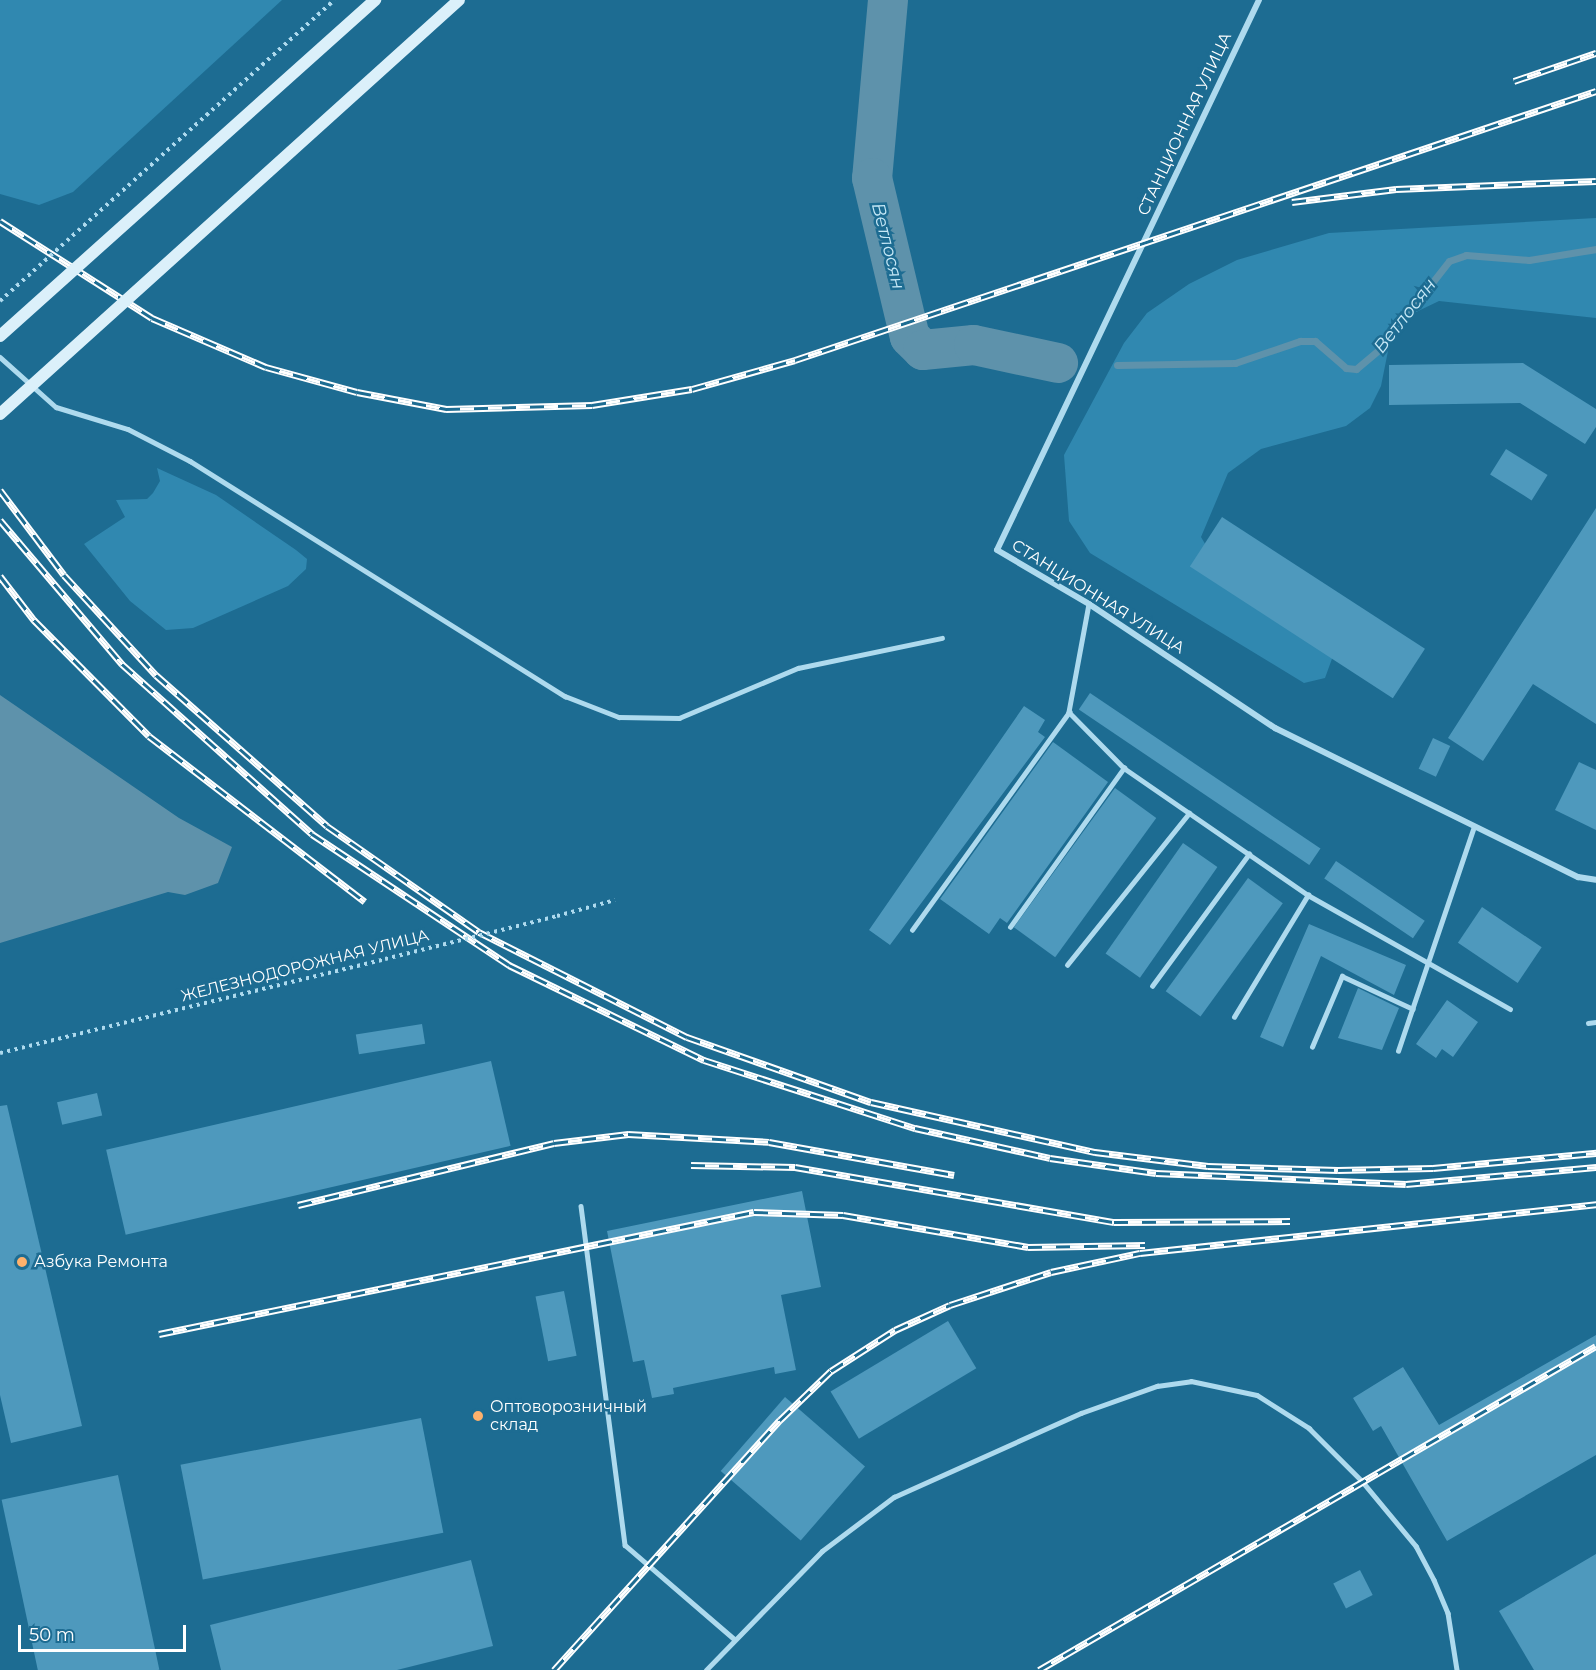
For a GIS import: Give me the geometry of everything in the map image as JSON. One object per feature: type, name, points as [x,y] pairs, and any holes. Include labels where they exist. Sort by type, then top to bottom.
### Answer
[{"type":"main road","points":[[0,336],[375,0]]},
{"type":"main road","points":[[0,414],[459,0]]},
{"type":"street","name":"СТАНЦИОННАЯ УЛИЦА","points":[[1259,0],[997,550],[1089,604],[1275,728],[1578,877],[1596,880]]},
{"type":"lane","points":[[0,357],[56,407],[128,429],[190,461],[565,696],[619,717],[679,718],[814,663],[942,638]]},
{"type":"lane","points":[[912,930],[1069,712],[1089,604]]},
{"type":"lane","points":[[1069,712],[1124,768],[1308,895],[1510,1009]]},
{"type":"lane","points":[[1010,927],[1124,768]]},
{"type":"lane","points":[[1067,965],[1189,813]]},
{"type":"lane","points":[[1398,1051],[1474,826]]},
{"type":"lane","points":[[1152,986],[1249,854]]},
{"type":"lane","points":[[1234,1017],[1308,895]]},
{"type":"lane","points":[[1312,1047],[1342,976],[1413,1009]]},
{"type":"lane","points":[[1588,1023],[1596,1022]]},
{"type":"lane","points":[[580,1206],[625,1545],[733,1638]]},
{"type":"lane","points":[[706,1670],[733,1638],[822,1551],[894,1497],[1081,1413],[1157,1386],[1191,1381],[1257,1395],[1309,1428],[1362,1481],[1416,1546],[1448,1613],[1457,1670]]},
{"type":"path","points":[[0,301],[334,0]]},
{"type":"path","name":"ЖЕЛЕЗНОДОРОЖНАЯ УЛИЦА","points":[[0,1053],[615,900]]},
{"type":"shaded area","points":[[0,0],[282,0],[73,192],[39,205],[0,194]]},
{"type":"shaded area","points":[[1596,218],[1596,318],[1439,301],[1412,314],[1390,341],[1381,386],[1370,408],[1346,426],[1261,449],[1228,473],[1201,537],[1214,559],[1333,656],[1325,678],[1304,683],[1090,553],[1069,521],[1064,455],[1124,343],[1147,313],[1189,284],[1237,260],[1329,233]]},
{"type":"shaded area","points":[[157,468],[216,495],[307,559],[306,569],[288,586],[193,628],[166,630],[130,601],[84,544],[125,517],[116,500],[147,499],[153,493],[160,481]]},
{"type":"shaded area","points":[[0,695],[179,818],[232,847],[218,883],[185,895],[168,892],[0,943]]},
{"type":"building","points":[[1523,363],[1596,409],[1596,427],[1585,444],[1520,403],[1389,405],[1389,365]]},
{"type":"building","points":[[1506,449],[1548,475],[1532,500],[1490,474]]},
{"type":"building","points":[[1596,508],[1596,724],[1533,684],[1483,761],[1448,738]]},
{"type":"building","points":[[1222,517],[1425,649],[1393,698],[1190,566]]},
{"type":"building","points":[[1090,693],[1320,848],[1309,865],[1079,710]]},
{"type":"building","points":[[1024,706],[1045,720],[1038,732],[1045,737],[890,945],[869,930]]},
{"type":"building","points":[[1433,738],[1450,746],[1436,777],[1419,769]]},
{"type":"building","points":[[1053,742],[1108,782],[1007,923],[1000,918],[989,934],[940,899]]},
{"type":"building","points":[[1579,762],[1596,770],[1596,830],[1555,810]]},
{"type":"building","points":[[1115,788],[1156,818],[1055,957],[1014,927]]},
{"type":"building","points":[[1183,843],[1217,867],[1140,978],[1106,954]]},
{"type":"building","points":[[1336,861],[1425,921],[1413,938],[1324,878]]},
{"type":"building","points":[[1248,878],[1283,903],[1200,1017],[1166,991]]},
{"type":"building","points":[[1482,907],[1542,947],[1518,983],[1458,943]]},
{"type":"building","points":[[1309,924],[1406,965],[1394,995],[1321,956],[1283,1047],[1260,1037]]},
{"type":"building","points":[[1358,988],[1399,1008],[1382,1050],[1338,1038]]},
{"type":"building","points":[[1447,1000],[1478,1022],[1453,1057],[1442,1049],[1436,1058],[1416,1044]]},
{"type":"building","points":[[422,1024],[425,1044],[359,1054],[356,1034]]},
{"type":"building","points":[[491,1061],[511,1146],[126,1235],[106,1150]]},
{"type":"building","points":[[97,1093],[102,1115],[62,1125],[57,1102]]},
{"type":"building","name":"Азбука Ремонта","points":[[7,1105],[82,1426],[11,1443],[0,1395],[0,1106]]},
{"type":"building","points":[[802,1191],[821,1287],[781,1295],[796,1370],[775,1374],[774,1367],[673,1388],[674,1394],[652,1398],[644,1360],[633,1362],[607,1231]]},
{"type":"building","points":[[564,1291],[577,1356],[548,1361],[536,1297]]},
{"type":"building","points":[[948,1321],[976,1368],[859,1439],[831,1392]]},
{"type":"building","points":[[1596,1335],[1596,1455],[1447,1541],[1381,1426],[1373,1431],[1353,1398],[1403,1367],[1439,1425]]},
{"type":"building","points":[[785,1397],[865,1467],[801,1541],[721,1471]]},
{"type":"building","points":[[421,1418],[443,1533],[203,1580],[181,1465]]},
{"type":"building","points":[[118,1475],[159,1670],[38,1670],[2,1500]]},
{"type":"building","points":[[1596,1554],[1596,1670],[1534,1670],[1499,1611]]},
{"type":"building","points":[[471,1560],[493,1646],[397,1670],[221,1670],[210,1625]]},
{"type":"building","points":[[1360,1570],[1373,1595],[1346,1609],[1333,1584]]},
{"type":"waterway","name":"Ветлосян","points":[[888,0],[872,178],[910,337],[923,350],[974,345],[1058,363]]},
{"type":"waterway","name":"Ветлосян","points":[[1117,365],[1235,363],[1300,341],[1315,341],[1346,368],[1356,369],[1381,348],[1449,261],[1466,255],[1529,260],[1596,249]]},
{"type":"railway","points":[[1514,81],[1596,53]]},
{"type":"railway","points":[[0,221],[152,318],[266,367],[357,392],[446,409],[592,405],[692,389],[795,360],[1596,91]]},
{"type":"railway","points":[[1292,202],[1396,189],[1596,181]]},
{"type":"railway","points":[[0,490],[64,575],[156,675],[327,826],[479,932],[687,1037],[871,1102],[1095,1152],[1208,1166],[1338,1170],[1433,1168],[1596,1153]]},
{"type":"railway","points":[[0,520],[122,664],[312,834],[509,965],[704,1060],[915,1128],[1050,1158],[1156,1173],[1406,1184],[1596,1167]]},
{"type":"railway","points":[[0,576],[34,620],[149,736],[365,902]]},
{"type":"railway","points":[[298,1205],[554,1143],[628,1134],[769,1142],[954,1175]]},
{"type":"railway","points":[[691,1165],[795,1167],[1114,1222],[1290,1221]]},
{"type":"railway","points":[[554,1670],[780,1420],[831,1371],[895,1330],[950,1305],[1051,1272],[1140,1253],[1596,1204]]},
{"type":"railway","points":[[159,1334],[754,1212],[843,1215],[1028,1247],[1145,1245]]},
{"type":"railway","points":[[1039,1670],[1596,1346]]},
{"type":"place","name":"Азбука Ремонта","points":[[22,1262]]},
{"type":"place","name":"Оптоворозничный склад","points":[[478,1416]]}]
